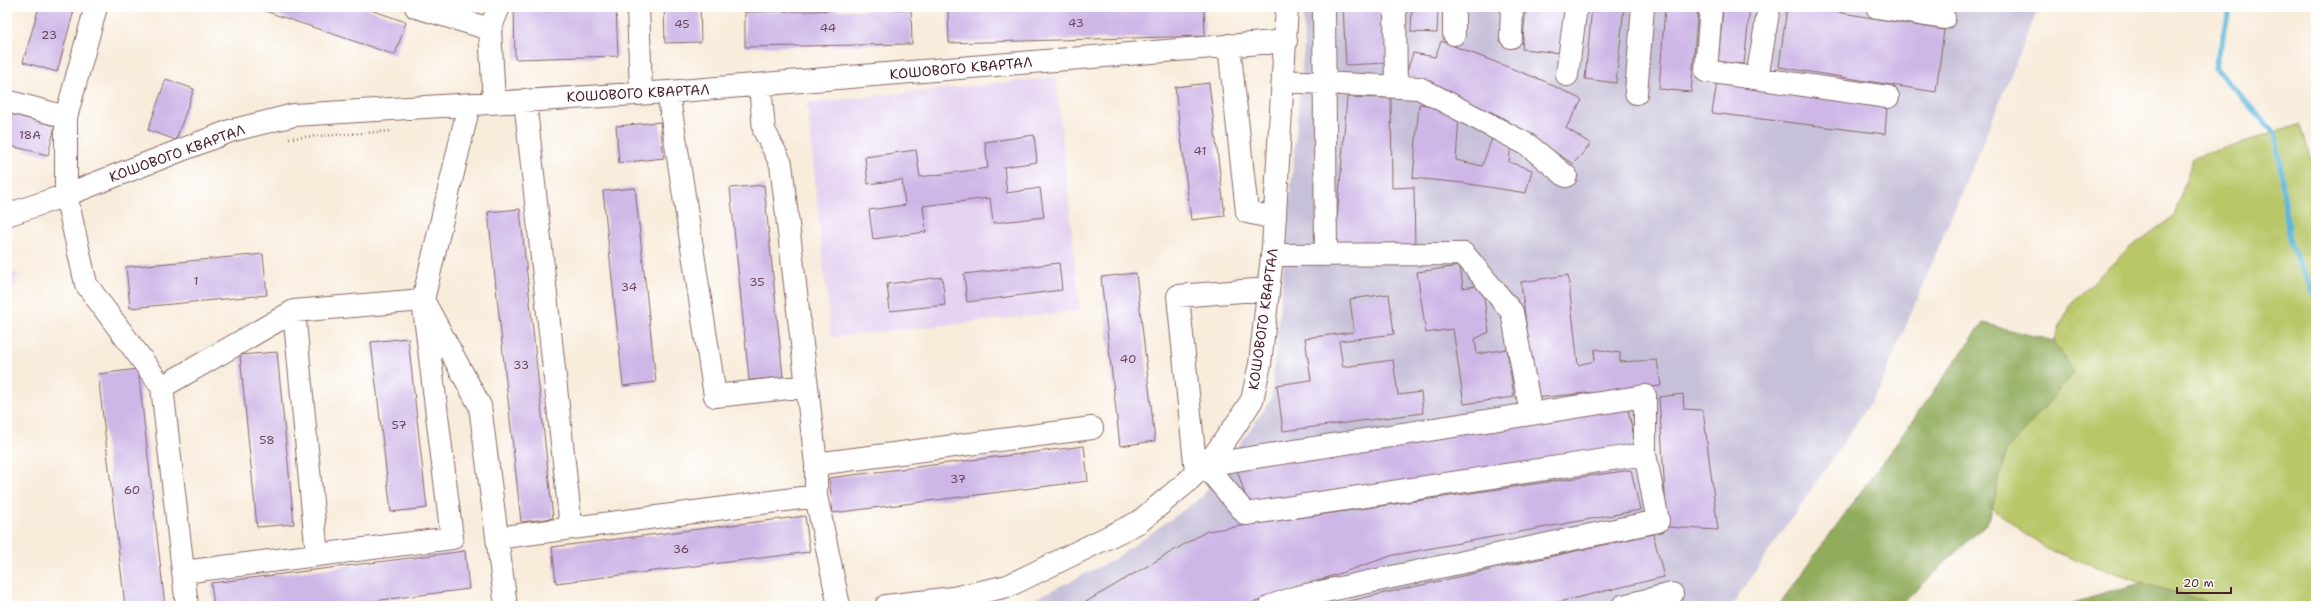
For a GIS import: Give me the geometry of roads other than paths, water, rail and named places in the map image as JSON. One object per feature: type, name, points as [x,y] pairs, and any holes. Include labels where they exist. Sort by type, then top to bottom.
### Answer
[{"type":"street","points":[[96,7],[66,116],[66,195],[86,284],[162,387],[187,606]]},
{"type":"street","points":[[416,7],[490,29]]},
{"type":"street","points":[[494,102],[490,29],[498,7]]},
{"type":"street","points":[[638,7],[640,93]]},
{"type":"street","name":"КОШОВОГО КВАРТАЛ","points":[[886,606],[953,598],[1008,586],[1139,522],[1215,454],[1252,400],[1260,364],[1272,255],[1287,7]]},
{"type":"street","points":[[1324,7],[1326,254]]},
{"type":"street","points":[[1395,7],[1396,86]]},
{"type":"street","points":[[1454,7],[1454,34]]},
{"type":"street","points":[[1511,37],[1512,7]]},
{"type":"street","points":[[1567,75],[1576,7]]},
{"type":"street","points":[[1636,93],[1644,7]]},
{"type":"street","points":[[1711,7],[1706,71],[1888,97]]},
{"type":"street","points":[[1757,78],[1769,7]]},
{"type":"street","points":[[1877,7],[1944,18]]},
{"type":"street","name":"КОШОВОГО КВАРТАЛ","points":[[7,215],[66,195],[230,131],[294,115],[668,92],[1286,41]]},
{"type":"street","points":[[1229,45],[1247,212],[1275,218]]},
{"type":"street","points":[[1283,81],[1419,88],[1528,145],[1566,176]]},
{"type":"street","points":[[760,84],[764,130],[781,164],[816,464],[816,496],[839,606]]},
{"type":"street","points":[[668,92],[715,396],[807,386]]},
{"type":"street","points":[[525,100],[571,527]]},
{"type":"street","points":[[7,101],[66,116]]},
{"type":"street","points":[[183,572],[452,538],[423,300],[469,105]]},
{"type":"street","points":[[1272,255],[1464,254],[1512,312],[1530,414]]},
{"type":"street","points":[[1268,290],[1178,296],[1200,469],[1246,514],[1645,454]]},
{"type":"street","points":[[162,387],[294,311],[423,300]]},
{"type":"street","points":[[423,300],[480,406],[506,606]]},
{"type":"street","points":[[294,311],[316,555]]},
{"type":"street","points":[[1200,469],[1646,396],[1645,454],[1658,521],[1297,597],[1271,606]]},
{"type":"street","points":[[816,464],[1092,428]]},
{"type":"street","points":[[497,538],[571,527],[816,496]]},
{"type":"street","points":[[1623,606],[1672,594]]},
{"type":"waterway","points":[[2230,7],[2215,68],[2276,135],[2290,243],[2316,298]]}]
